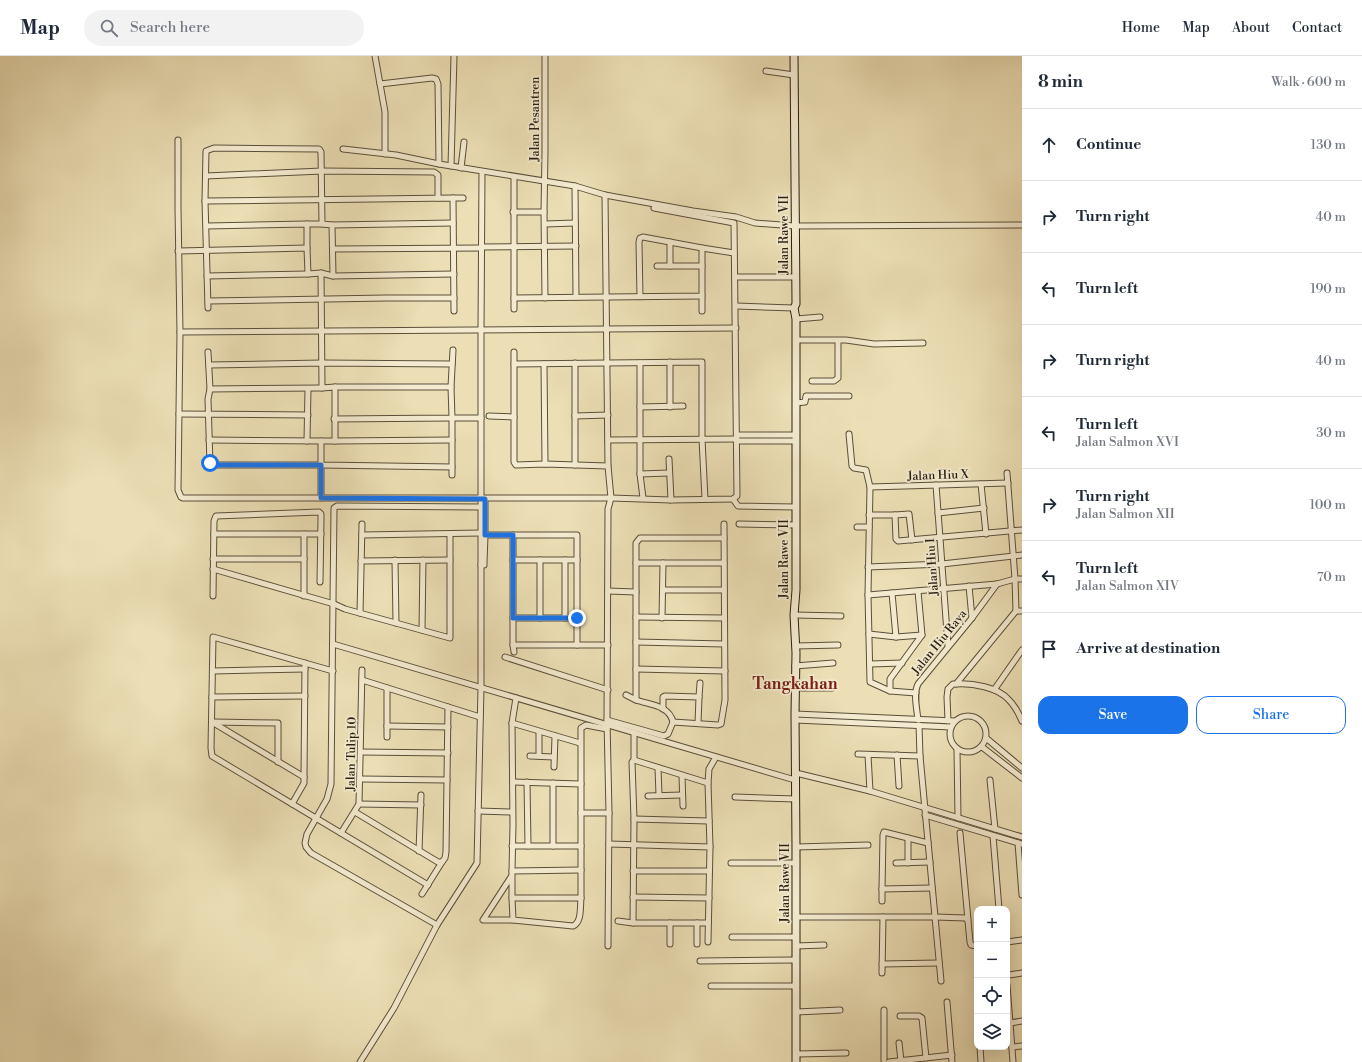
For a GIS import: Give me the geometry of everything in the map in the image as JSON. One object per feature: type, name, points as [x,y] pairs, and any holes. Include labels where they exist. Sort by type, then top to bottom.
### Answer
[{"type":"main road","name":"Jalan Rawe VII","points":[[794,56],[796,304],[794,308],[796,319],[796,590],[794,614],[796,646],[796,1062]]},
{"type":"street","points":[[375,56],[385,117],[385,154]]},
{"type":"street","points":[[451,166],[454,56]]},
{"type":"street","name":"Jalan Pesantren","points":[[545,56],[545,298]]},
{"type":"street","points":[[766,71],[794,75]]},
{"type":"street","points":[[380,84],[432,78],[436,79],[438,84],[438,164]]},
{"type":"street","points":[[178,140],[180,332],[178,490],[180,497],[483,499],[643,498],[671,500],[733,499],[737,496],[734,223],[654,208]]},
{"type":"street","points":[[461,168],[464,142]]},
{"type":"street","points":[[208,308],[207,226],[205,200],[206,151],[214,148],[319,149],[321,152],[322,171],[322,224]]},
{"type":"street","points":[[344,149],[385,154],[482,172],[575,186],[605,195],[693,211],[736,217],[755,223],[795,226],[1022,225]]},
{"type":"street","points":[[206,176],[322,171],[436,172],[438,175],[438,198]]},
{"type":"street","points":[[360,1062],[394,1008],[437,925],[477,863],[481,688],[481,565],[483,534],[481,418],[482,172]]},
{"type":"street","points":[[514,177],[514,309]]},
{"type":"street","points":[[575,186],[576,297]]},
{"type":"street","points":[[605,195],[608,466],[611,498],[608,509],[608,946]]},
{"type":"street","points":[[452,198],[454,311]]},
{"type":"street","points":[[205,200],[463,198]]},
{"type":"street","points":[[513,212],[544,212]]},
{"type":"street","points":[[207,226],[453,223]]},
{"type":"street","points":[[545,224],[575,223]]},
{"type":"street","points":[[307,224],[308,274]]},
{"type":"street","points":[[332,225],[333,276]]},
{"type":"street","points":[[640,297],[640,238],[643,237],[734,253]]},
{"type":"street","points":[[670,242],[670,266]]},
{"type":"street","points":[[333,249],[576,246]]},
{"type":"street","points":[[178,251],[307,248]]},
{"type":"street","points":[[702,248],[702,312]]},
{"type":"street","points":[[657,266],[702,266]]},
{"type":"street","points":[[207,276],[321,273],[333,276],[454,274]]},
{"type":"street","points":[[321,273],[322,388]]},
{"type":"street","points":[[735,278],[795,277]]},
{"type":"street","points":[[514,298],[702,296]]},
{"type":"street","points":[[208,301],[454,298]]},
{"type":"street","points":[[736,306],[794,308]]},
{"type":"street","points":[[796,319],[820,317]]},
{"type":"street","points":[[180,332],[736,328]]},
{"type":"street","points":[[796,340],[861,342],[874,344],[923,343]]},
{"type":"street","points":[[812,381],[834,381],[838,378],[838,341]]},
{"type":"street","points":[[452,475],[451,387],[453,350]]},
{"type":"street","points":[[208,352],[210,389],[209,440],[210,463],[212,465],[452,467]]},
{"type":"street","points":[[514,352],[515,464],[518,466],[545,464],[608,466]]},
{"type":"street","points":[[514,364],[607,362],[640,364],[702,362],[702,439],[705,499]]},
{"type":"street","points":[[670,362],[670,407]]},
{"type":"street","points":[[209,365],[322,363],[452,364]]},
{"type":"street","points":[[575,363],[575,465]]},
{"type":"street","points":[[544,364],[545,464]]},
{"type":"street","points":[[640,364],[640,474],[643,498]]},
{"type":"street","points":[[335,387],[335,441]]},
{"type":"street","points":[[210,389],[451,387]]},
{"type":"street","points":[[307,441],[308,389]]},
{"type":"street","points":[[796,403],[805,402],[806,396],[849,396]]},
{"type":"street","points":[[640,407],[683,406]]},
{"type":"street","points":[[179,414],[308,415]]},
{"type":"street","points":[[575,416],[608,415]]},
{"type":"street","points":[[489,416],[514,417]]},
{"type":"street","points":[[334,419],[481,418]]},
{"type":"street","points":[[849,434],[852,466],[854,468],[866,470],[870,487],[868,567],[869,679],[871,684],[890,691],[916,693]]},
{"type":"street","points":[[608,440],[796,438]]},
{"type":"street","points":[[209,440],[321,442],[452,440]]},
{"type":"street","points":[[321,442],[321,498]]},
{"type":"street","points":[[669,459],[671,500]]},
{"type":"street","points":[[956,684],[1019,611],[1013,556],[1007,473]]},
{"type":"street","points":[[640,474],[669,474]]},
{"type":"street","name":"Jalan Hiu X","points":[[870,487],[1008,483]]},
{"type":"street","points":[[981,484],[986,534]]},
{"type":"street","name":"Jalan Hiu I","points":[[936,485],[948,646]]},
{"type":"street","points":[[483,499],[481,507],[483,534]]},
{"type":"street","points":[[733,499],[738,506],[796,507]]},
{"type":"street","points":[[437,925],[311,853],[306,847],[305,843],[307,834],[327,799],[331,784],[335,506],[481,507]]},
{"type":"street","points":[[938,513],[984,508]]},
{"type":"street","points":[[213,596],[214,521],[216,516],[319,512],[321,514],[320,582]]},
{"type":"street","points":[[895,514],[897,541],[1022,530]]},
{"type":"street","points":[[869,515],[909,514],[912,540]]},
{"type":"street","points":[[360,613],[362,524]]},
{"type":"street","points":[[673,722],[721,724],[725,700],[724,524]]},
{"type":"street","points":[[740,524],[796,525]]},
{"type":"street","points":[[857,527],[869,527]]},
{"type":"street","points":[[214,534],[321,534]]},
{"type":"street","points":[[304,534],[304,596]]},
{"type":"street","points":[[213,569],[450,638],[450,534]]},
{"type":"street","points":[[362,535],[577,535],[577,645]]},
{"type":"street","points":[[513,535],[514,652]]},
{"type":"street","points":[[636,700],[636,543],[640,538],[724,538]]},
{"type":"street","points":[[868,567],[942,564],[1022,555]]},
{"type":"street","points":[[213,559],[304,559]]},
{"type":"street","points":[[395,560],[396,623]]},
{"type":"street","points":[[422,630],[423,560]]},
{"type":"street","points":[[362,561],[450,560]]},
{"type":"street","points":[[513,560],[577,560]]},
{"type":"street","points":[[540,560],[540,618]]},
{"type":"street","points":[[565,560],[565,618]]},
{"type":"street","points":[[636,563],[724,563]]},
{"type":"street","points":[[662,618],[663,563]]},
{"type":"street","points":[[868,594],[997,584],[1022,578]]},
{"type":"street","name":"Jalan Hiu Raya","points":[[941,980],[925,815],[916,688],[997,584]]},
{"type":"street","points":[[968,586],[972,618]]},
{"type":"street","points":[[663,590],[724,590]]},
{"type":"street","points":[[890,691],[890,679],[922,635],[918,590]]},
{"type":"street","points":[[608,592],[636,592]]},
{"type":"street","points":[[892,592],[896,637]]},
{"type":"street","points":[[794,614],[840,616]]},
{"type":"street","points":[[513,618],[577,618]]},
{"type":"street","points":[[636,618],[724,618]]},
{"type":"street","points":[[869,634],[896,637],[922,635]]},
{"type":"street","points":[[333,670],[305,666],[213,637],[212,756],[428,884]]},
{"type":"street","points":[[636,642],[724,644]]},
{"type":"street","points":[[333,644],[716,757],[796,776],[870,791],[1022,836]]},
{"type":"street","points":[[513,645],[608,645]]},
{"type":"street","points":[[796,646],[838,645]]},
{"type":"street","points":[[994,690],[1022,650]]},
{"type":"street","points":[[505,657],[608,690]]},
{"type":"street","points":[[795,666],[833,663]]},
{"type":"street","points":[[870,664],[902,663]]},
{"type":"street","points":[[212,671],[305,666]]},
{"type":"street","points":[[292,804],[304,783],[305,666]]},
{"type":"street","points":[[636,669],[724,671]]},
{"type":"street","name":"Jalan Tulip 10","points":[[341,833],[359,804],[361,779],[362,670]]},
{"type":"street","points":[[362,680],[480,717]]},
{"type":"street","points":[[698,723],[700,683]]},
{"type":"street","points":[[948,721],[948,689],[953,684],[975,684],[994,690],[1008,698],[1016,708],[1022,721]]},
{"type":"street","points":[[387,688],[387,737]]},
{"type":"street","points":[[795,688],[832,688]]},
{"type":"street","points":[[512,873],[484,920],[513,920],[573,926],[577,924],[579,921],[581,898],[581,728],[584,726],[607,725],[664,736],[668,734],[673,722],[671,714],[626,695]]},
{"type":"street","points":[[212,697],[305,696]]},
{"type":"street","points":[[662,709],[663,697],[665,696],[699,697]]},
{"type":"street","points":[[513,920],[512,724],[516,698]]},
{"type":"street","points":[[422,894],[445,858],[446,852],[448,707]]},
{"type":"street","points":[[965,716],[977,718],[985,726],[986,738],[982,747],[978,750],[967,753],[957,749],[952,743],[950,735],[951,727],[955,721],[965,716]]},
{"type":"street","points":[[795,717],[918,723],[951,727]]},
{"type":"street","points":[[918,723],[955,721]]},
{"type":"street","points":[[212,722],[304,777]]},
{"type":"street","points":[[212,722],[278,723],[278,762]]},
{"type":"street","points":[[512,724],[580,743]]},
{"type":"street","points":[[387,726],[448,727]]},
{"type":"street","points":[[539,732],[539,756]]},
{"type":"street","points":[[633,923],[634,819],[632,762],[634,760],[634,733]]},
{"type":"street","points":[[554,767],[555,736]]},
{"type":"street","points":[[986,738],[1022,768]]},
{"type":"street","points":[[982,747],[1022,778]]},
{"type":"street","points":[[957,749],[958,818]]},
{"type":"street","points":[[361,752],[448,753]]},
{"type":"street","points":[[858,754],[920,756]]},
{"type":"street","points":[[868,755],[870,791]]},
{"type":"street","points":[[897,755],[899,786]]},
{"type":"street","points":[[530,756],[554,757]]},
{"type":"street","points":[[708,942],[710,847],[708,784],[710,768],[716,757]]},
{"type":"street","points":[[634,760],[708,784]]},
{"type":"street","points":[[658,768],[659,795]]},
{"type":"street","points":[[682,776],[683,806]]},
{"type":"street","points":[[361,779],[447,780]]},
{"type":"street","points":[[990,780],[995,829]]},
{"type":"street","points":[[513,782],[581,784]]},
{"type":"street","points":[[527,782],[528,846]]},
{"type":"street","points":[[553,783],[553,846]]},
{"type":"street","points":[[419,851],[421,795]]},
{"type":"street","points":[[648,796],[682,795]]},
{"type":"street","points":[[735,797],[796,799]]},
{"type":"street","points":[[359,804],[421,805]]},
{"type":"street","points":[[478,811],[512,812]]},
{"type":"street","points":[[355,812],[438,862],[442,862]]},
{"type":"street","points":[[581,813],[609,812]]},
{"type":"street","points":[[925,815],[1020,844],[1022,895]]},
{"type":"street","points":[[634,819],[709,821]]},
{"type":"street","points":[[882,901],[884,832],[928,843]]},
{"type":"street","points":[[960,833],[970,942],[971,945],[974,946]]},
{"type":"street","points":[[993,836],[999,906]]},
{"type":"street","points":[[908,838],[908,863]]},
{"type":"street","points":[[609,844],[710,847]]},
{"type":"street","points":[[796,847],[868,845]]},
{"type":"street","points":[[512,846],[581,846]]},
{"type":"street","points":[[896,863],[930,862]]},
{"type":"street","points":[[731,863],[796,863]]},
{"type":"street","points":[[512,873],[581,870]]},
{"type":"street","points":[[633,871],[709,871]]},
{"type":"street","points":[[882,889],[932,888]]},
{"type":"street","points":[[633,897],[709,898]]},
{"type":"street","points":[[512,898],[581,898]]},
{"type":"street","points":[[796,917],[935,917],[966,918],[968,921]]},
{"type":"street","points":[[882,973],[883,917]]},
{"type":"street","points":[[618,921],[633,923],[708,923]]},
{"type":"street","points":[[670,923],[670,944]]},
{"type":"street","points":[[697,923],[697,944]]},
{"type":"street","points":[[732,937],[796,937]]},
{"type":"street","points":[[1010,942],[1022,940]]},
{"type":"street","points":[[796,946],[824,944]]},
{"type":"street","points":[[700,961],[796,960]]},
{"type":"street","points":[[882,964],[939,963]]},
{"type":"street","points":[[1010,974],[1022,973]]},
{"type":"street","points":[[711,986],[796,986]]},
{"type":"street","points":[[947,1002],[952,1062]]},
{"type":"street","points":[[796,1012],[840,1010]]},
{"type":"street","points":[[884,1010],[884,1062]]},
{"type":"street","points":[[900,1016],[919,1016],[922,1018],[926,1058]]},
{"type":"street","points":[[1013,1062],[1010,1022],[1022,1021]]},
{"type":"street","points":[[899,1043],[901,1061]]},
{"type":"street","points":[[1012,1047],[1022,1046]]},
{"type":"street","points":[[980,1050],[981,1062]]},
{"type":"street","points":[[796,1054],[846,1053]]},
{"type":"street","points":[[889,1062],[952,1055]]},
{"type":"district","name":"Tangkahan","points":[[795,683]]},
{"type":"route","points":[[210,463],[210,465],[321,465],[321,498],[485,499],[485,535],[513,535],[513,618],[577,618]]}]
